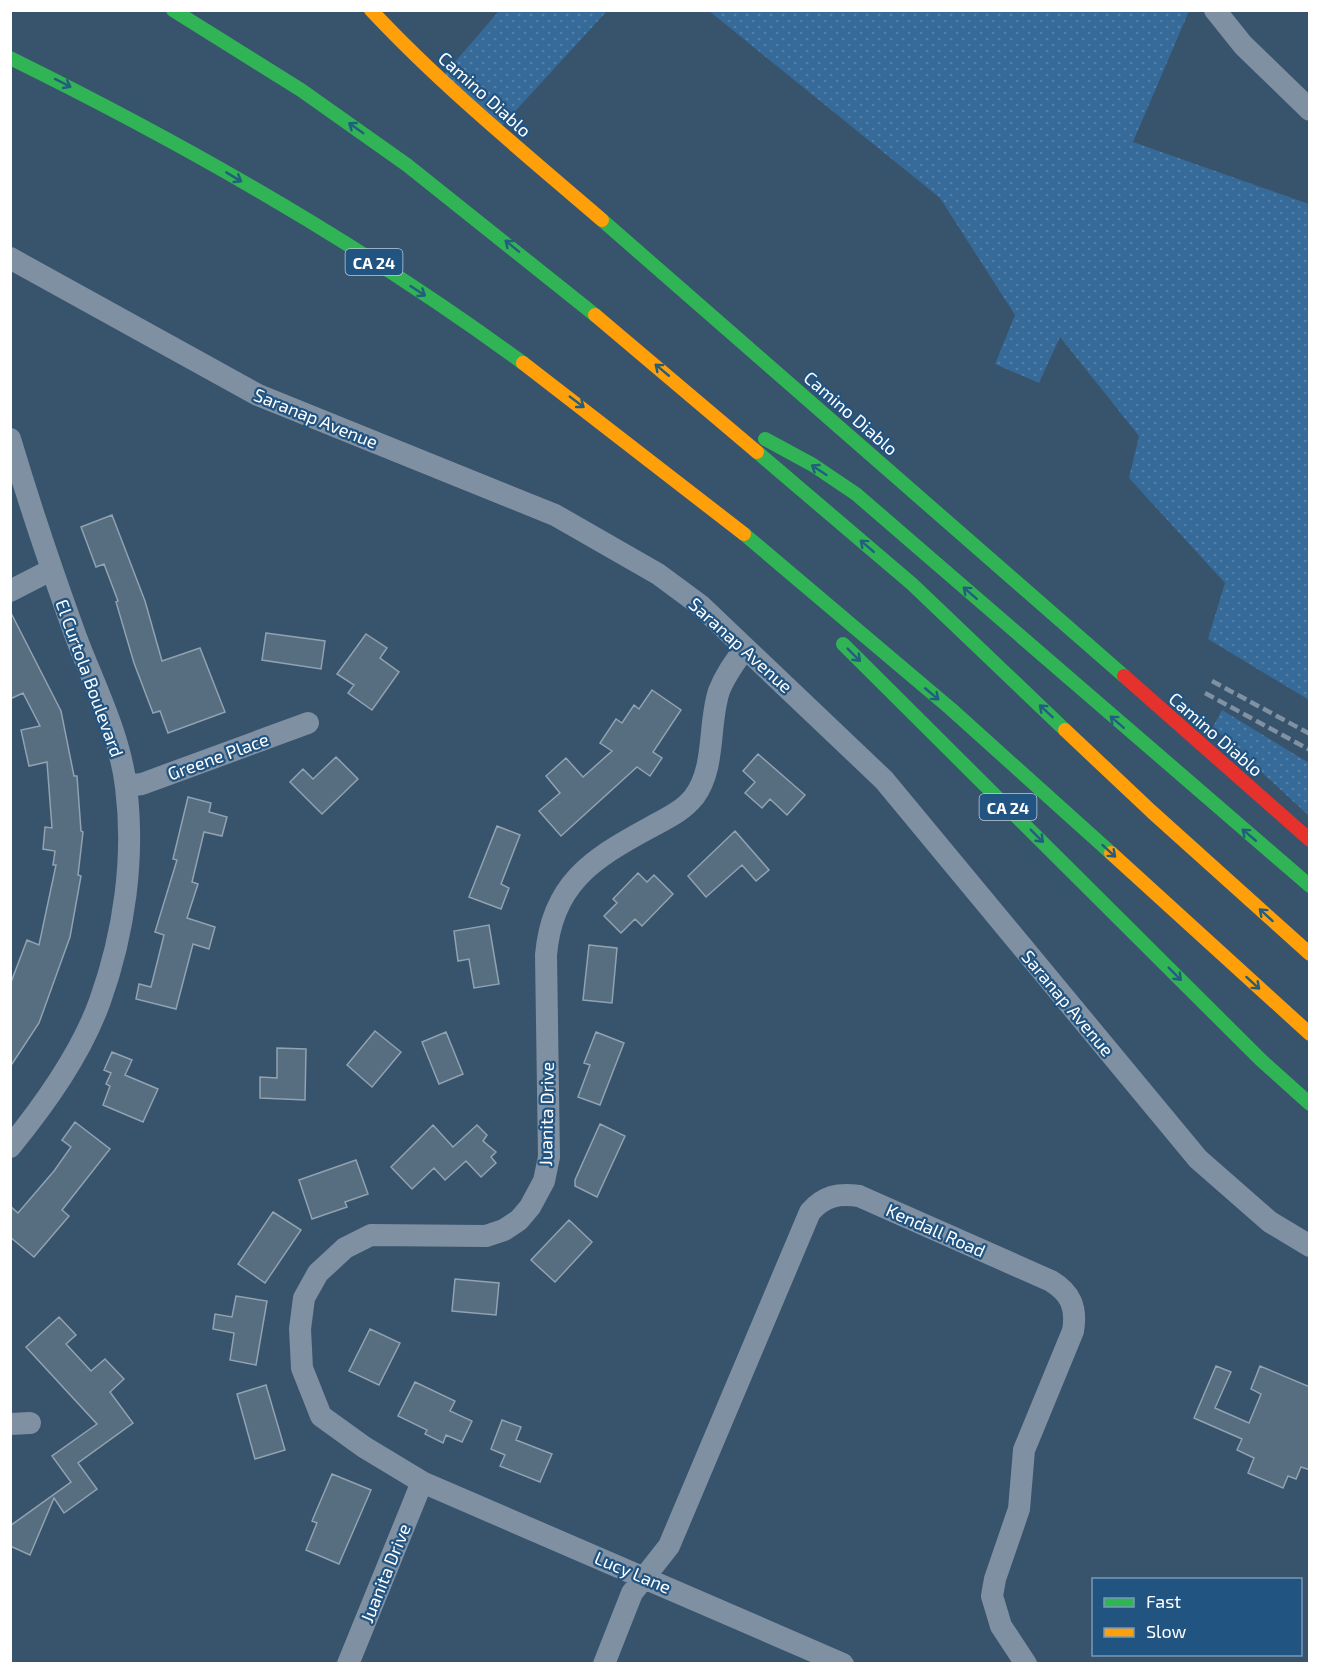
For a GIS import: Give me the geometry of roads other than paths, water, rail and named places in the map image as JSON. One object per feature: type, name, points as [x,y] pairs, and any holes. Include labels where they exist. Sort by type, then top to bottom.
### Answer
[{"type":"main road","points":[[173,10],[301,90],[407,165],[542,271],[912,584],[1152,812],[1310,954]]},
{"type":"main road","name":"Camino Diablo","points":[[371,10],[472,107],[849,434],[956,531],[1310,840]]},
{"type":"main road","name":"CA 24","points":[[10,58],[218,167],[364,256],[567,394],[711,507],[810,609]]},
{"type":"main road","points":[[706,408],[813,465],[856,494],[1310,886]]},
{"type":"main road","points":[[711,507],[988,742],[1310,1034]]},
{"type":"main road","points":[[912,584],[974,623]]},
{"type":"main road","name":"CA 24","points":[[833,633],[1261,1060],[1310,1104]]},
{"type":"street","points":[[1215,10],[1243,45],[1310,110]]},
{"type":"street","name":"Saranap Avenue","points":[[10,258],[258,395],[555,515],[658,574],[700,605],[884,780],[1198,1159],[1270,1222],[1310,1246]]},
{"type":"street","name":"El Curtola Boulevard","points":[[10,439],[51,570],[118,747],[126,786],[128,883],[117,940],[100,1002],[43,1107],[10,1147]]},
{"type":"street","points":[[10,591],[51,570]]},
{"type":"street","name":"Juanita Drive","points":[[348,1664],[422,1482],[321,1416],[302,1368],[300,1329],[304,1298],[318,1273],[345,1248],[371,1235],[486,1236],[504,1230],[519,1220],[530,1207],[544,1181],[549,1157],[546,965],[548,933],[555,910],[575,880],[604,853],[681,811],[694,796],[702,782],[707,761],[719,691],[727,674],[745,648]]},
{"type":"street","name":"Greene Place","points":[[126,786],[142,784],[308,723]]},
{"type":"street","name":"Kendall Road","points":[[604,1664],[632,1593],[669,1546],[810,1212],[819,1202],[829,1196],[859,1196],[1051,1281],[1064,1288],[1071,1301],[1076,1314],[1073,1331],[1024,1450],[1019,1509],[994,1579],[992,1596],[1001,1626],[1026,1664]]},
{"type":"street","name":"Lucy Lane","points":[[422,1482],[843,1664]]},
{"type":"railway","points":[[1212,681],[1310,734]]},
{"type":"railway","points":[[1205,693],[1310,750]]}]
